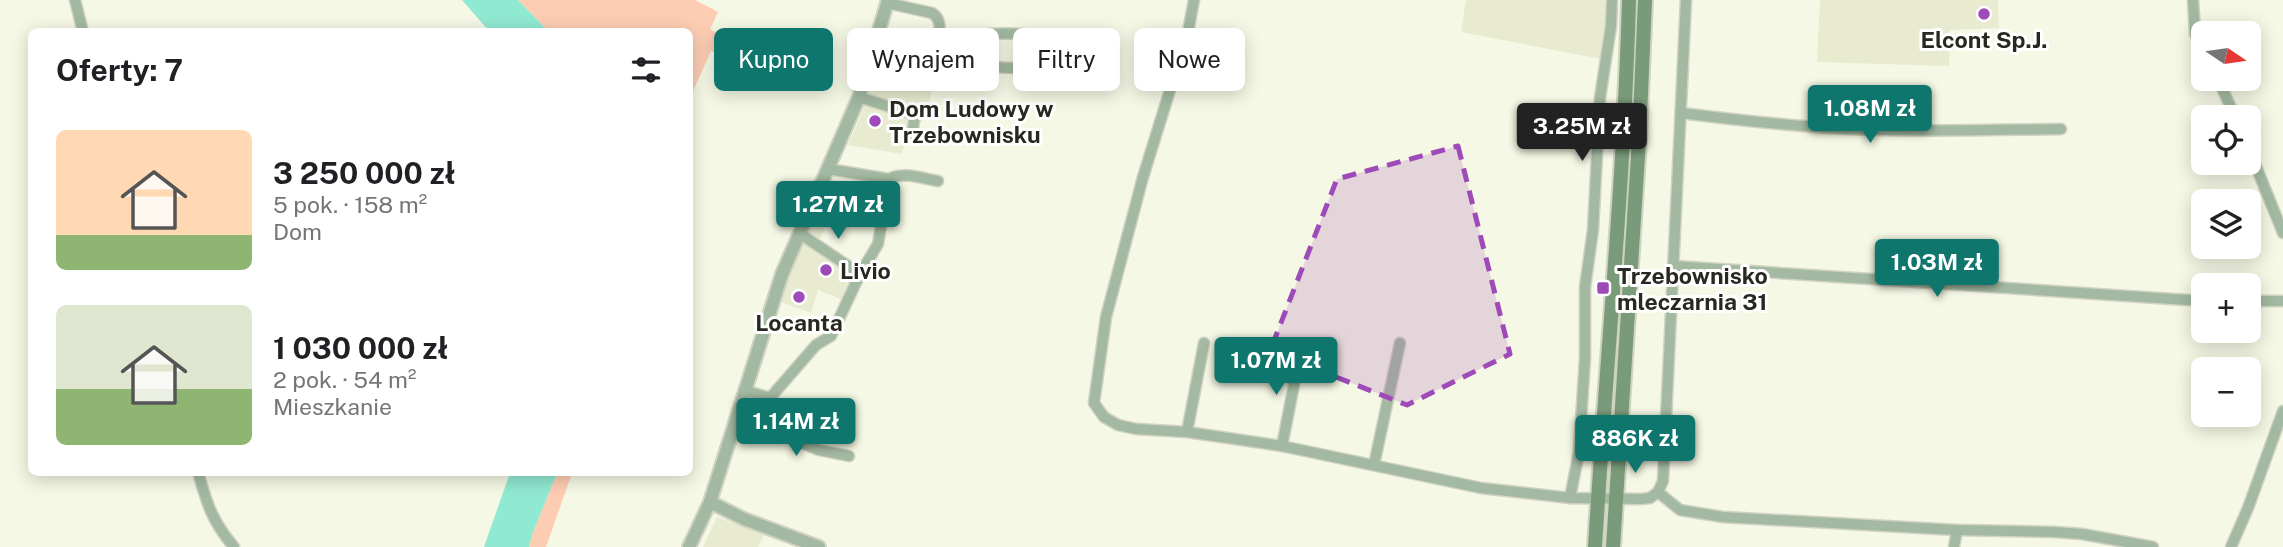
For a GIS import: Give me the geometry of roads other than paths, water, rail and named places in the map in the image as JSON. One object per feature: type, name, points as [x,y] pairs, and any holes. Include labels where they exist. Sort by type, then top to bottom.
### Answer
[{"type":"main road","points":[[1595,547],[1618,222],[1629,0]]},
{"type":"main road","points":[[1613,547],[1645,0]]},
{"type":"street","points":[[75,0],[82,28]]},
{"type":"street","points":[[1194,0],[1188,32],[1143,177],[1109,305],[1094,404],[1104,417],[1118,425],[1136,429],[1187,432],[1282,446],[1481,488],[1616,500],[1650,498],[1658,492],[1663,481],[1686,0]]},
{"type":"street","points":[[1570,498],[1579,452],[1585,358],[1585,287],[1593,230],[1600,97],[1611,26],[1612,0]]},
{"type":"street","points":[[2193,0],[2194,21]]},
{"type":"street","points":[[689,547],[710,502],[782,274],[859,97],[888,1],[932,13],[937,16],[941,28]]},
{"type":"street","points":[[859,97],[915,115],[912,135]]},
{"type":"street","points":[[1681,113],[1765,123],[1845,128],[1924,131],[2061,129]]},
{"type":"street","points":[[828,169],[890,179],[907,176],[939,181]]},
{"type":"street","points":[[2260,175],[2283,233]]},
{"type":"street","points":[[754,423],[770,398],[816,345],[831,336],[860,274],[878,244],[890,179]]},
{"type":"street","points":[[799,233],[860,274]]},
{"type":"street","points":[[1673,266],[2191,300]]},
{"type":"street","points":[[2261,301],[2283,301]]},
{"type":"street","points":[[1187,432],[1204,343]]},
{"type":"street","points":[[1374,465],[1400,343]]},
{"type":"street","points":[[1282,446],[1300,354]]},
{"type":"street","points":[[744,390],[770,398]]},
{"type":"street","points":[[2231,547],[2283,411]]},
{"type":"street","points":[[736,416],[819,450],[849,456]]},
{"type":"street","points":[[199,476],[212,517],[234,547]]},
{"type":"street","points":[[1658,492],[1681,510],[1723,517],[2082,534],[2154,547]]},
{"type":"street","points":[[710,502],[744,519],[818,547]]},
{"type":"street","points":[[1954,547],[1957,530]]},
{"type":"water","points":[[462,0],[518,0],[545,28],[486,28]]},
{"type":"water","points":[[509,476],[556,476],[529,547],[484,547]]},
{"type":"place","name":"Elcont Sp.J.","points":[[1984,14]]},
{"type":"place","name":"Dom Ludowy w Trzebownisku","points":[[875,121]]},
{"type":"place","name":"Livio","points":[[826,270]]},
{"type":"place","name":"Trzebownisko mleczarnia 31","points":[[1603,288]]},
{"type":"place","name":"Locanta","points":[[799,297]]}]
